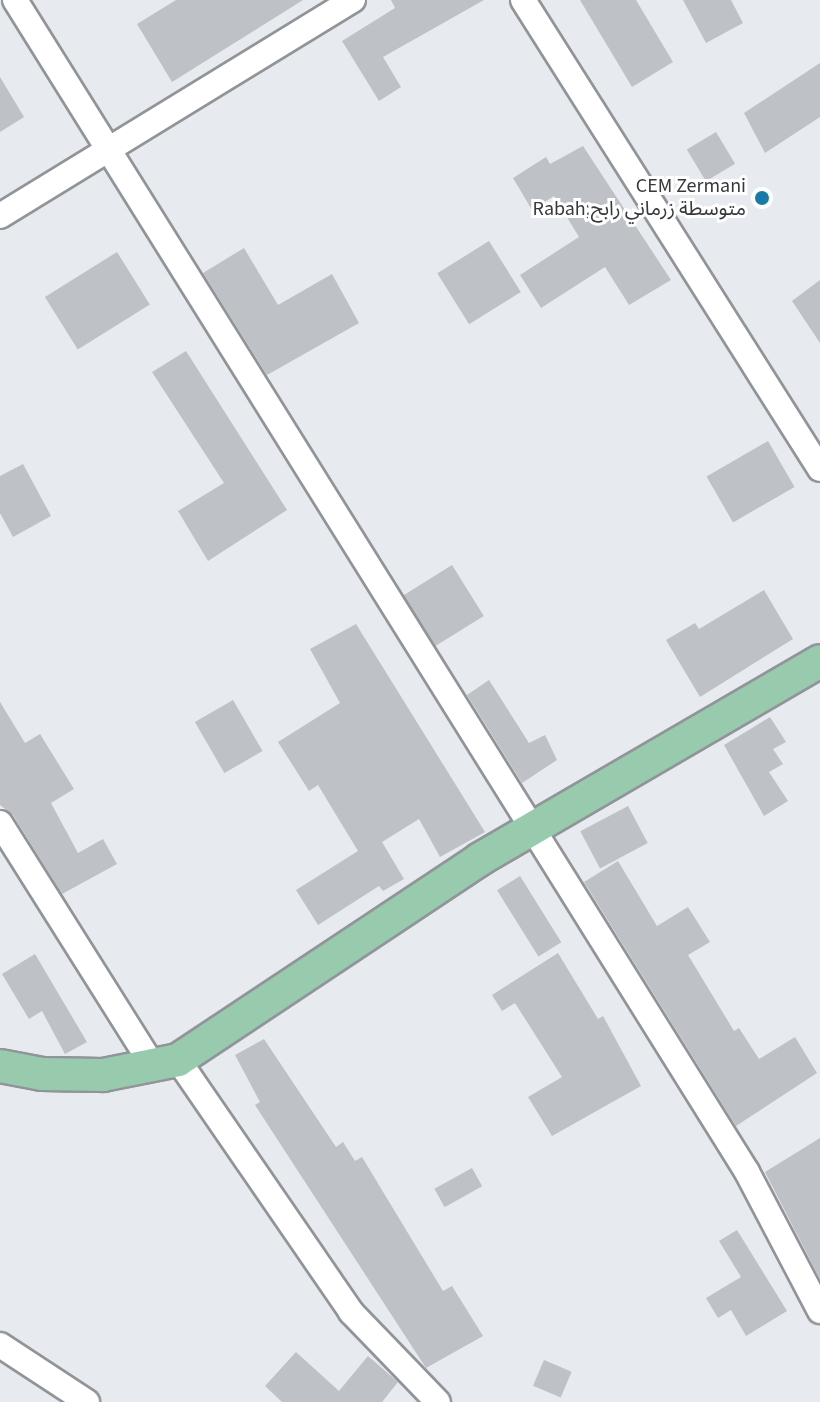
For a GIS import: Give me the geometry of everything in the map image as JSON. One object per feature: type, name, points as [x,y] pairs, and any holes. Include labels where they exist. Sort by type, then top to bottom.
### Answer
[{"type":"main road","points":[[0,1066],[42,1074],[103,1075],[165,1062],[531,830],[820,661]]},
{"type":"street","points":[[15,0],[105,150],[747,1172],[820,1311]]},
{"type":"street","points":[[0,216],[353,0]]},
{"type":"street","points":[[523,0],[820,469]]},
{"type":"street","points":[[0,823],[165,1062],[351,1312],[438,1402]]},
{"type":"street","points":[[0,1345],[87,1402]]},
{"type":"building","points":[[176,0],[303,0],[172,82],[137,24]]},
{"type":"building","points":[[391,0],[484,0],[383,57],[401,87],[379,101],[342,41],[395,8]]},
{"type":"building","points":[[580,0],[636,0],[673,62],[632,87]]},
{"type":"building","points":[[683,0],[731,0],[743,23],[706,43]]},
{"type":"building","points":[[820,63],[820,117],[765,153],[744,113]]},
{"type":"building","points":[[0,77],[24,117],[0,132]]},
{"type":"building","points":[[716,132],[735,164],[706,181],[687,150]]},
{"type":"building","points":[[583,146],[671,280],[629,305],[605,267],[541,308],[520,275],[579,237],[554,196],[532,210],[513,178],[546,157],[550,164]]},
{"type":"building","points":[[489,241],[521,292],[469,324],[437,273]]},
{"type":"building","points":[[244,248],[278,305],[332,274],[359,323],[267,375],[203,273]]},
{"type":"building","points":[[117,252],[150,305],[78,350],[45,297]]},
{"type":"building","points":[[820,280],[820,343],[792,301]]},
{"type":"building","points":[[186,351],[287,510],[208,561],[178,511],[224,483],[152,372]]},
{"type":"building","points":[[768,441],[794,487],[733,522],[707,476]]},
{"type":"building","points":[[23,464],[51,516],[13,537],[0,513],[0,476]]},
{"type":"building","points":[[452,565],[484,616],[435,646],[404,595]]},
{"type":"building","points":[[764,590],[793,639],[700,697],[666,640],[695,623],[699,629]]},
{"type":"building","points":[[356,624],[485,832],[440,857],[419,819],[382,842],[404,879],[383,891],[379,886],[318,925],[296,890],[358,851],[318,785],[309,791],[278,742],[340,703],[310,649]]},
{"type":"building","points":[[489,680],[529,743],[545,735],[557,760],[522,783],[467,695]]},
{"type":"building","points":[[233,700],[262,751],[224,773],[195,722]]},
{"type":"building","points":[[0,702],[25,743],[40,734],[74,789],[51,803],[78,853],[103,839],[117,864],[62,894],[13,815],[0,805]]},
{"type":"building","points":[[770,717],[786,742],[773,749],[783,764],[769,772],[788,801],[764,816],[724,745]]},
{"type":"building","points":[[628,806],[648,843],[600,868],[580,831]]},
{"type":"building","points":[[618,861],[657,926],[688,907],[710,942],[688,955],[734,1031],[739,1028],[759,1059],[795,1037],[817,1073],[736,1126],[584,882]]},
{"type":"building","points":[[520,876],[561,942],[538,956],[497,890]]},
{"type":"building","points":[[558,953],[598,1019],[603,1016],[641,1086],[552,1136],[528,1097],[562,1077],[515,1003],[502,1011],[492,995]]},
{"type":"building","points":[[35,954],[87,1042],[65,1054],[42,1011],[29,1019],[2,974]]},
{"type":"building","points":[[264,1039],[336,1147],[343,1142],[355,1161],[362,1157],[443,1291],[452,1286],[483,1336],[426,1368],[255,1105],[260,1102],[235,1055]]},
{"type":"building","points":[[820,1138],[820,1279],[765,1172]]},
{"type":"building","points":[[472,1168],[482,1186],[445,1207],[434,1189]]},
{"type":"building","points":[[737,1230],[787,1311],[746,1336],[731,1310],[718,1318],[706,1298],[741,1277],[719,1241]]},
{"type":"building","points":[[296,1352],[339,1391],[368,1356],[398,1382],[382,1402],[282,1402],[265,1386]]},
{"type":"building","points":[[544,1360],[572,1372],[561,1397],[533,1386]]},
{"type":"place","name":"CEM Zermani Rabah;متوسطة زرماني رابح","points":[[762,198]]}]
